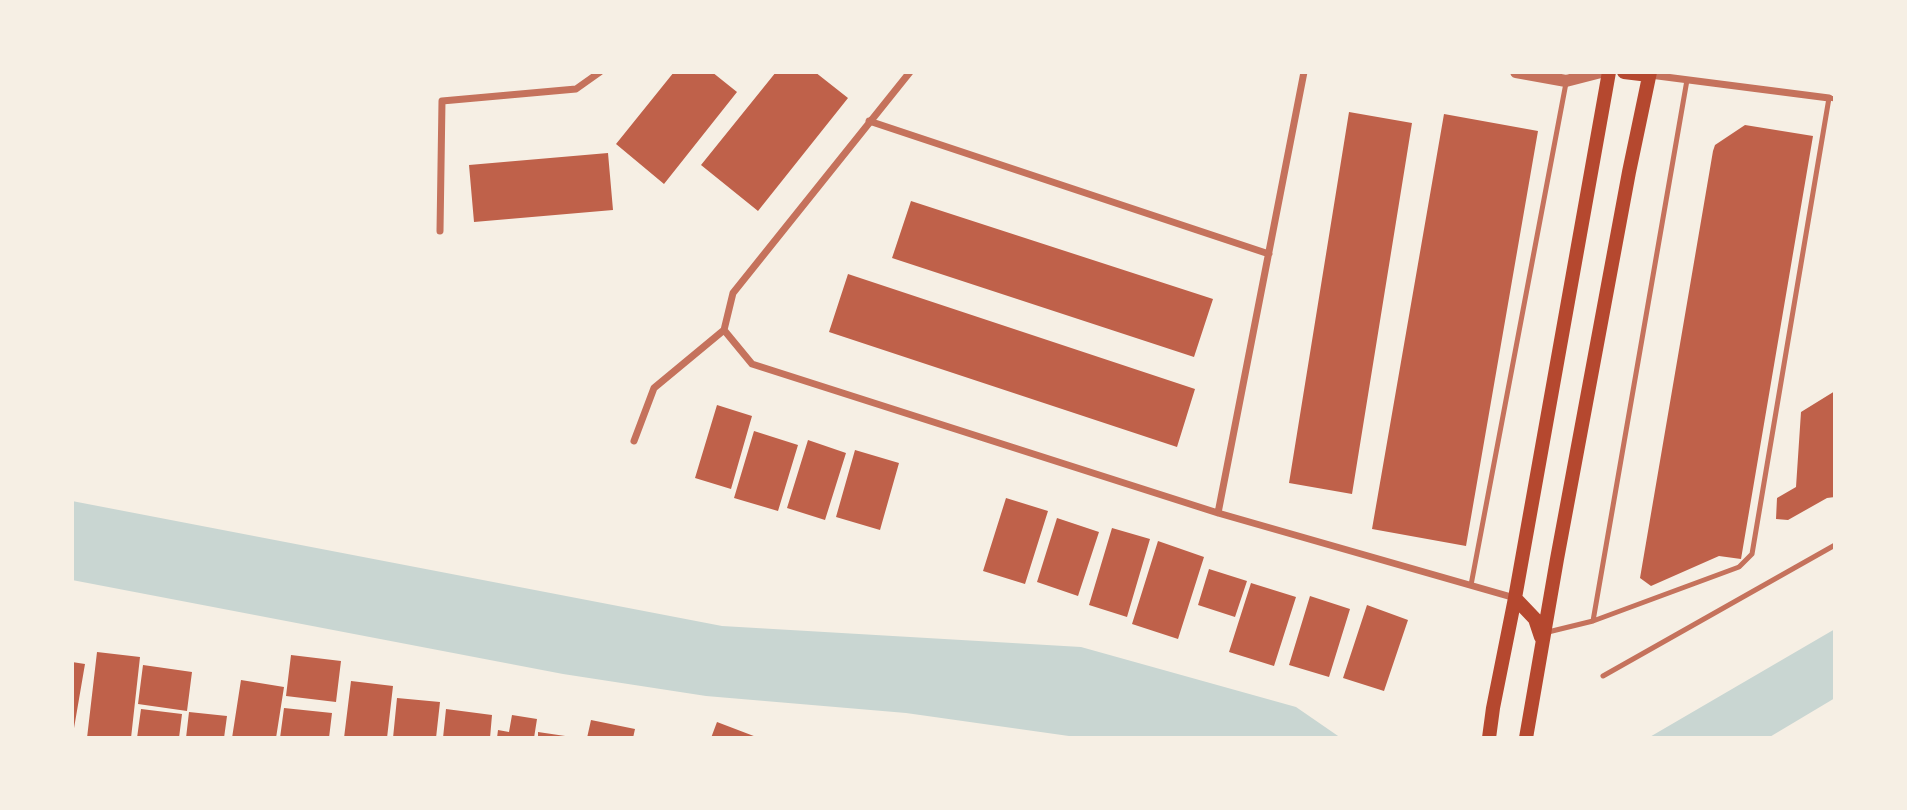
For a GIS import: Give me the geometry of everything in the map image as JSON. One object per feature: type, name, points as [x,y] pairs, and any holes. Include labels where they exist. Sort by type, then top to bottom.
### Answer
[{"type":"main road","points":[[1489,738],[1609,72]]},
{"type":"main road","points":[[1526,738],[1542,637],[1650,74],[1623,72]]},
{"type":"main road","points":[[1515,598],[1535,619],[1542,637]]},
{"type":"street","points":[[440,231],[442,100],[576,89],[600,72]]},
{"type":"street","points":[[634,442],[654,388],[724,330],[733,293],[910,72]]},
{"type":"street","points":[[1217,513],[1304,72]]},
{"type":"street","points":[[1516,72],[1566,81],[1601,72]]},
{"type":"street","points":[[1650,74],[1832,98]]},
{"type":"street","points":[[869,121],[1269,254]]},
{"type":"street","points":[[724,330],[752,364],[1217,513],[1515,598]]},
{"type":"lane","points":[[1593,621],[1687,80]]},
{"type":"lane","points":[[1471,585],[1566,81]]},
{"type":"lane","points":[[1542,637],[1739,567],[1752,554],[1832,98]]},
{"type":"lane","points":[[1603,676],[1835,545]]},
{"type":"shaded area","points":[[72,501],[722,626],[1081,647],[1296,707],[1341,738],[1083,738],[906,713],[706,696],[563,674],[72,580]]},
{"type":"shaded area","points":[[1835,629],[1835,698],[1768,738],[1648,738]]},
{"type":"building","points":[[674,72],[712,72],[737,92],[664,184],[616,144]]},
{"type":"building","points":[[776,72],[815,72],[848,98],[758,211],[701,165]]},
{"type":"building","points":[[1349,112],[1412,123],[1352,494],[1289,483]]},
{"type":"building","points":[[1444,114],[1538,131],[1466,546],[1372,529]]},
{"type":"building","points":[[1745,125],[1813,136],[1741,559],[1719,556],[1651,586],[1640,578],[1713,151],[1715,145]]},
{"type":"building","points":[[608,153],[613,210],[474,222],[469,165]]},
{"type":"building","points":[[911,201],[1213,299],[1194,357],[892,258]]},
{"type":"building","points":[[848,274],[1195,389],[1177,447],[829,332]]},
{"type":"building","points":[[1835,391],[1835,497],[1827,498],[1788,520],[1776,519],[1777,498],[1796,487],[1801,412]]},
{"type":"building","points":[[717,405],[752,416],[731,489],[695,478]]},
{"type":"building","points":[[754,431],[798,445],[778,511],[734,498]]},
{"type":"building","points":[[808,440],[846,453],[825,520],[787,508]]},
{"type":"building","points":[[855,450],[899,463],[880,530],[836,517]]},
{"type":"building","points":[[1006,498],[1048,511],[1025,584],[983,571]]},
{"type":"building","points":[[1057,518],[1099,532],[1078,596],[1037,582]]},
{"type":"building","points":[[1112,528],[1150,539],[1127,617],[1089,605]]},
{"type":"building","points":[[1158,541],[1204,557],[1178,639],[1132,624]]},
{"type":"building","points":[[1209,569],[1247,581],[1235,617],[1198,605]]},
{"type":"building","points":[[1251,583],[1296,597],[1274,666],[1229,652]]},
{"type":"building","points":[[1310,596],[1350,609],[1329,677],[1289,665]]},
{"type":"building","points":[[1367,605],[1408,620],[1384,691],[1343,678]]},
{"type":"building","points":[[97,652],[140,657],[131,738],[87,738]]},
{"type":"building","points":[[291,655],[341,661],[336,702],[286,696]]},
{"type":"building","points":[[72,662],[85,664],[73,734],[72,734]]},
{"type":"building","points":[[143,665],[192,672],[187,711],[138,704]]},
{"type":"building","points":[[241,680],[284,687],[276,738],[232,738]]},
{"type":"building","points":[[351,681],[393,686],[387,738],[344,738]]},
{"type":"building","points":[[397,698],[440,702],[436,738],[393,738]]},
{"type":"building","points":[[284,708],[332,713],[329,738],[280,738]]},
{"type":"building","points":[[141,709],[182,714],[179,738],[137,738]]},
{"type":"building","points":[[446,709],[492,715],[490,738],[443,738]]},
{"type":"building","points":[[189,712],[227,716],[224,738],[186,738]]},
{"type":"building","points":[[512,715],[537,719],[534,738],[497,738],[498,730],[509,732]]},
{"type":"building","points":[[591,720],[635,729],[633,738],[587,738]]},
{"type":"building","points":[[717,722],[759,738],[711,738]]},
{"type":"building","points":[[538,732],[572,737],[538,738]]}]
